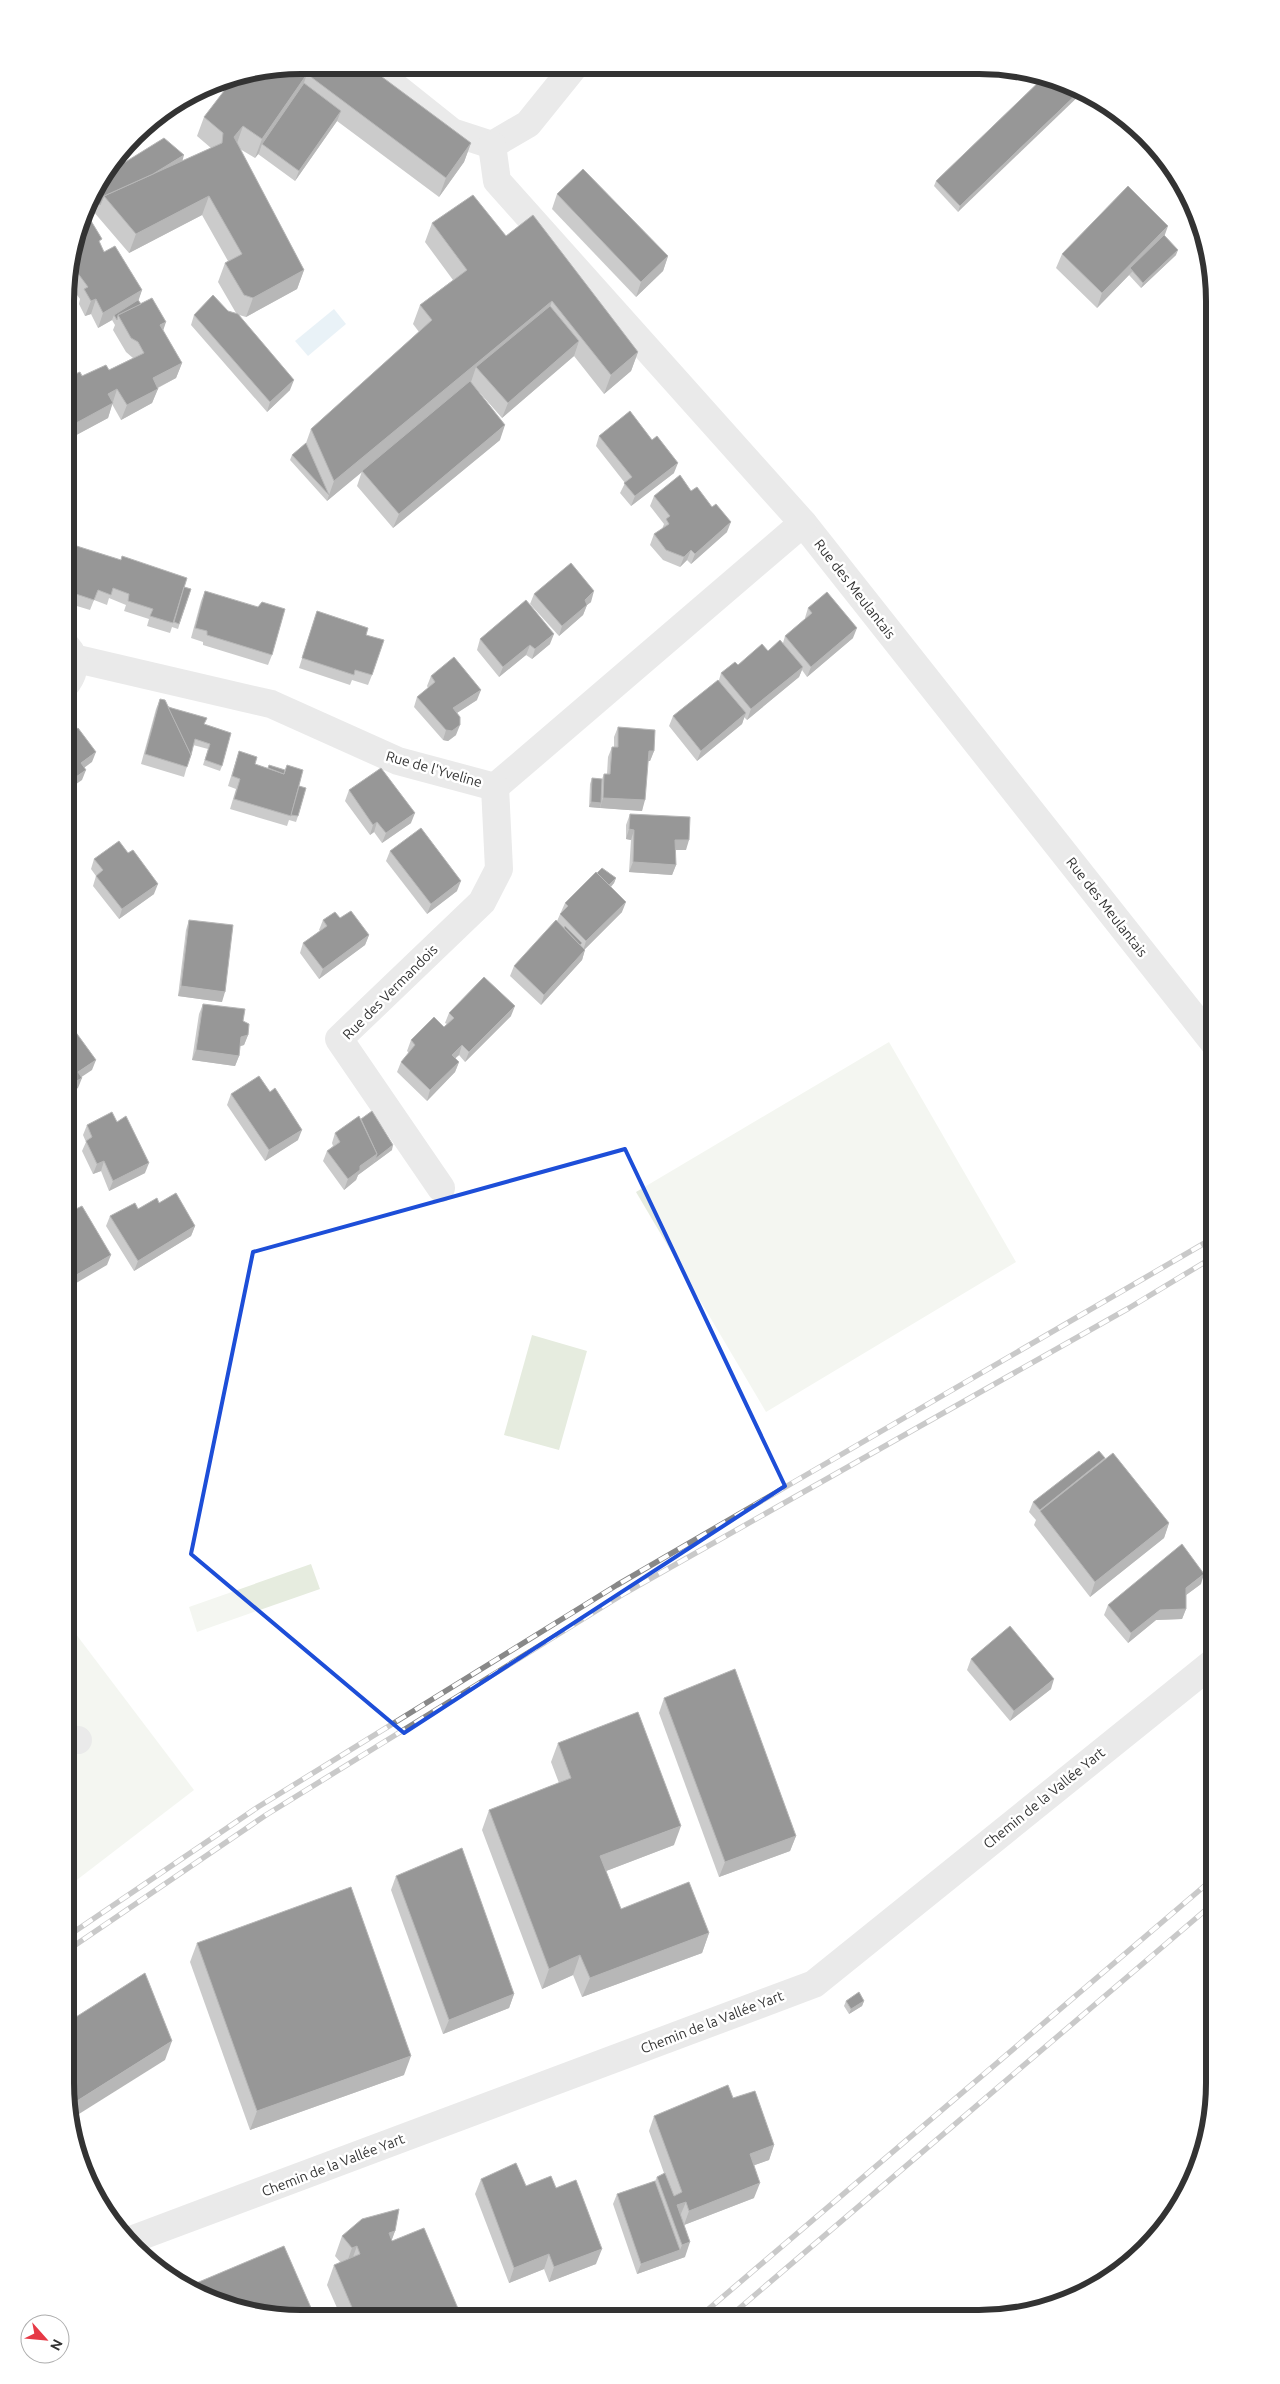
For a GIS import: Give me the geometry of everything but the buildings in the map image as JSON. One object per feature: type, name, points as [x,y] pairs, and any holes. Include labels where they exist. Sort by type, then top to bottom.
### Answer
[{"type":"street","points":[[379,74],[452,132],[492,145],[528,124],[568,74]]},
{"type":"street","name":"Rue des Meulantais","points":[[492,145],[498,181],[803,523],[1206,1033]]},
{"type":"street","name":"Rue de l'Yveline","points":[[74,664],[271,704],[398,761],[495,786],[803,523]]},
{"type":"street","name":"Rue des Vermandois","points":[[441,1188],[339,1039],[482,902],[499,869],[495,786]]},
{"type":"street","name":"Chemin de la Vallée Yart","points":[[135,2238],[814,1984],[1206,1668]]},
{"type":"highlighted area","points":[[625,1149],[785,1486],[404,1733],[191,1554],[253,1252]]},
{"type":"shaded area","points":[[889,1042],[1016,1262],[766,1412],[636,1192]]},
{"type":"shaded area","points":[[532,1335],[587,1351],[559,1450],[504,1435]]},
{"type":"shaded area","points":[[311,1564],[320,1589],[197,1632],[189,1607]]},
{"type":"shaded area","points":[[74,1632],[194,1790],[74,1882]]},
{"type":"water","points":[[334,309],[346,324],[308,356],[295,341]]},
{"type":"railway","points":[[74,1932],[258,1807],[617,1585],[1206,1242]]},
{"type":"railway","points":[[74,1946],[266,1815],[625,1593],[1129,1308],[1206,1261]]},
{"type":"railway","points":[[707,2310],[1206,1885]]},
{"type":"railway","points":[[737,2310],[1206,1910]]}]
